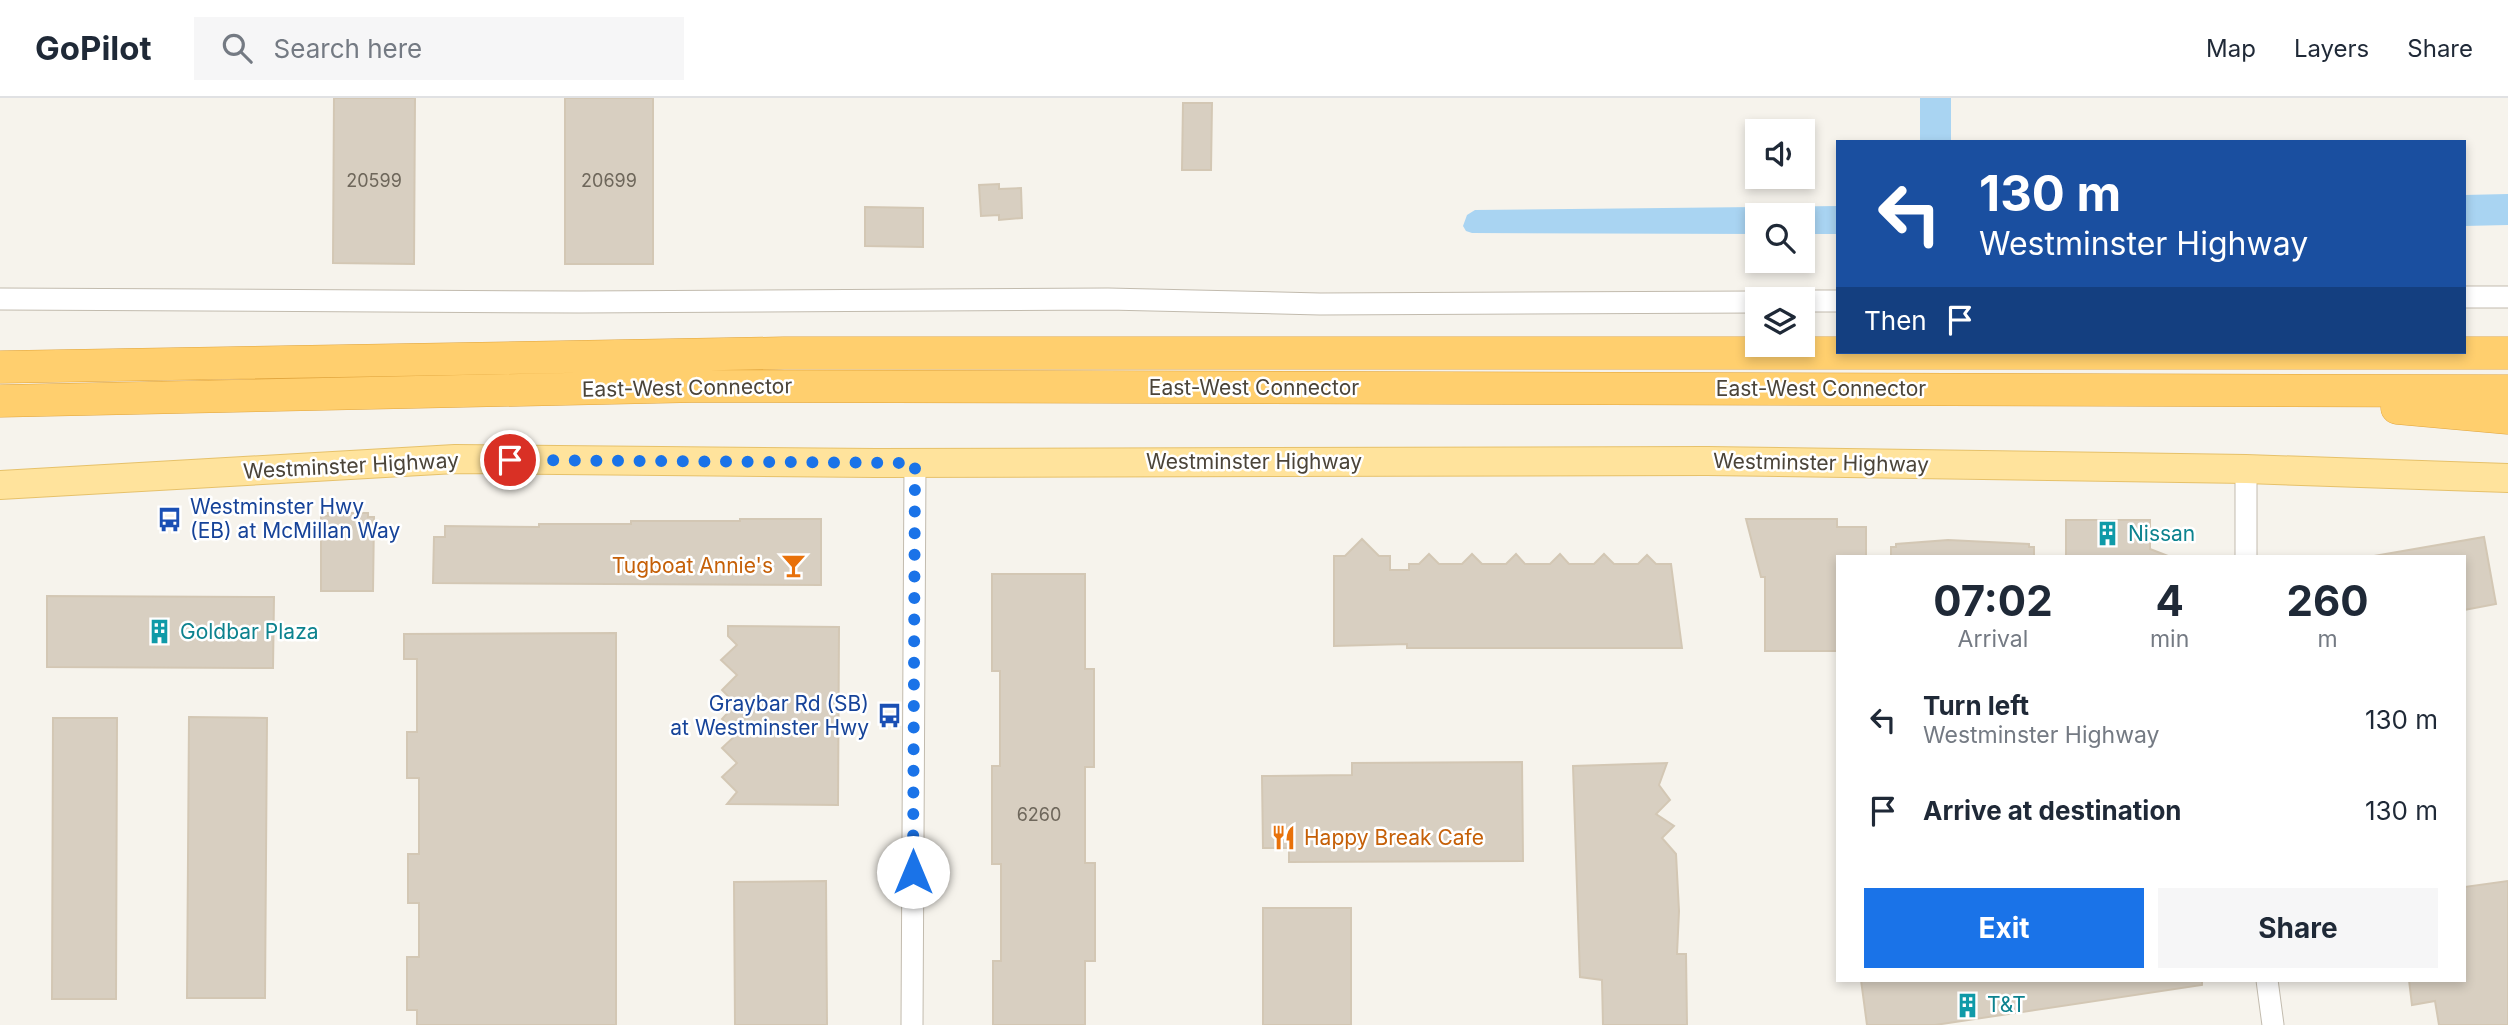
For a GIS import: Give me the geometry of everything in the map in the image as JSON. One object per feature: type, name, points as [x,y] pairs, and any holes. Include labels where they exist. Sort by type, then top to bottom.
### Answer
[{"type":"highway","name":"East-West Connector","points":[[0,367],[784,353],[1836,353]]},
{"type":"highway","name":"East-West Connector","points":[[2466,353],[2508,353]]},
{"type":"highway","name":"East-West Connector","points":[[0,401],[703,386],[2508,391]]},
{"type":"highway","points":[[2260,391],[2465,416],[2508,418]]},
{"type":"main road","name":"Westminster Highway","points":[[0,485],[455,459],[915,463],[1707,461],[2246,468],[2508,478]]},
{"type":"street","points":[[2466,297],[2508,297]]},
{"type":"street","points":[[0,299],[604,302],[1108,299],[1320,304],[1745,302]]},
{"type":"street","points":[[1815,301],[1836,301]]},
{"type":"street","points":[[912,1025],[915,463]]},
{"type":"street","points":[[2246,468],[2246,555]]},
{"type":"street","points":[[2267,982],[2273,1025]]},
{"type":"water","points":[[1920,98],[1951,98],[1951,140],[1920,140]]},
{"type":"water","points":[[2508,194],[2508,225],[2466,226],[2466,195]]},
{"type":"water","points":[[1815,206],[1836,206],[1836,234],[1815,234]]},
{"type":"water","points":[[1745,207],[1745,234],[1472,233],[1466,231],[1463,226],[1467,215],[1475,210]]},
{"type":"building","points":[[334,98],[415,98],[414,264],[333,263]]},
{"type":"building","points":[[565,98],[653,98],[653,264],[565,264]]},
{"type":"building","points":[[1183,103],[1212,103],[1211,170],[1182,170]]},
{"type":"building","points":[[999,184],[999,189],[1021,188],[1022,218],[999,220],[999,215],[981,216],[979,185]]},
{"type":"building","points":[[865,207],[923,208],[923,247],[865,246]]},
{"type":"building","points":[[328,513],[368,513],[368,517],[374,517],[373,591],[321,591],[321,516],[328,516]]},
{"type":"building","points":[[821,519],[821,585],[433,583],[434,537],[445,537],[445,526],[539,527],[539,524],[631,524],[631,521]]},
{"type":"building","points":[[1746,519],[1837,519],[1837,527],[1866,527],[1866,555],[1836,555],[1836,651],[1765,651],[1765,577],[1761,577]]},
{"type":"building","name":"Nissan","points":[[2066,520],[2150,520],[2150,549],[2165,555],[2066,555]]},
{"type":"building","points":[[2484,537],[2496,604],[2466,610],[2466,555],[2380,555]]},
{"type":"building","points":[[1362,539],[1379,556],[1390,556],[1390,570],[1409,570],[1409,564],[1419,564],[1429,554],[1439,564],[1462,564],[1472,554],[1482,564],[1506,564],[1516,554],[1525,564],[1550,564],[1560,554],[1569,564],[1594,564],[1604,554],[1614,564],[1638,564],[1647,555],[1656,564],[1671,564],[1682,648],[1407,648],[1407,644],[1334,646],[1334,556],[1345,556]]},
{"type":"building","points":[[1948,540],[2029,544],[2029,547],[2034,547],[2034,555],[1891,555],[1891,547],[1896,547],[1896,544]]},
{"type":"building","points":[[992,574],[1085,574],[1085,669],[1094,669],[1094,767],[1085,767],[1085,863],[1095,863],[1095,961],[1085,961],[1085,1025],[993,1025],[993,961],[1001,961],[1001,864],[992,864],[992,766],[1000,766],[1000,671],[992,671]]},
{"type":"building","name":"Goldbar Plaza","points":[[47,596],[274,597],[273,668],[47,667]]},
{"type":"building","points":[[728,626],[839,627],[838,805],[727,804],[737,792],[722,777],[737,763],[722,748],[737,734],[722,719],[736,704],[722,690],[737,675],[721,660],[737,645],[728,636]]},
{"type":"building","points":[[616,633],[616,1025],[417,1025],[417,1010],[407,1010],[407,957],[419,957],[419,903],[408,903],[408,854],[419,854],[419,778],[407,778],[407,732],[417,732],[417,659],[404,659],[404,634]]},
{"type":"building","points":[[189,717],[267,718],[265,998],[187,998]]},
{"type":"building","points":[[53,718],[117,718],[116,999],[52,999]]},
{"type":"building","points":[[1522,762],[1523,861],[1289,862],[1289,848],[1263,848],[1262,776],[1352,775],[1352,763]]},
{"type":"building","points":[[1667,763],[1659,785],[1670,800],[1656,814],[1674,826],[1662,838],[1676,854],[1679,911],[1677,954],[1686,954],[1687,1025],[1603,1025],[1602,980],[1580,977],[1573,766]]},
{"type":"building","points":[[826,881],[827,1025],[735,1025],[734,882]]},
{"type":"building","points":[[2508,881],[2508,1025],[2439,1025],[2435,1001],[2412,1005],[2409,982],[2466,982],[2466,887]]},
{"type":"building","points":[[1263,908],[1351,908],[1351,1025],[1263,1025]]},
{"type":"building","name":"T&T","points":[[1861,982],[2202,982],[2202,985],[1935,1025],[1867,1025]]},
{"type":"place","name":"Westminster Hwy (EB) at McMillan Way","points":[[170,519]]},
{"type":"place","name":"Nissan","points":[[2108,534]]},
{"type":"place","name":"Tugboat Annie's","points":[[793,566]]},
{"type":"place","name":"Goldbar Plaza","points":[[160,632]]},
{"type":"place","name":"Graybar Rd (SB) at Westminster Hwy","points":[[889,716]]},
{"type":"place","name":"Happy Break Cafe","points":[[1284,838]]},
{"type":"place","name":"T&T","points":[[1967,1005]]},
{"type":"route","points":[[510,460],[915,463],[913,872]]}]
